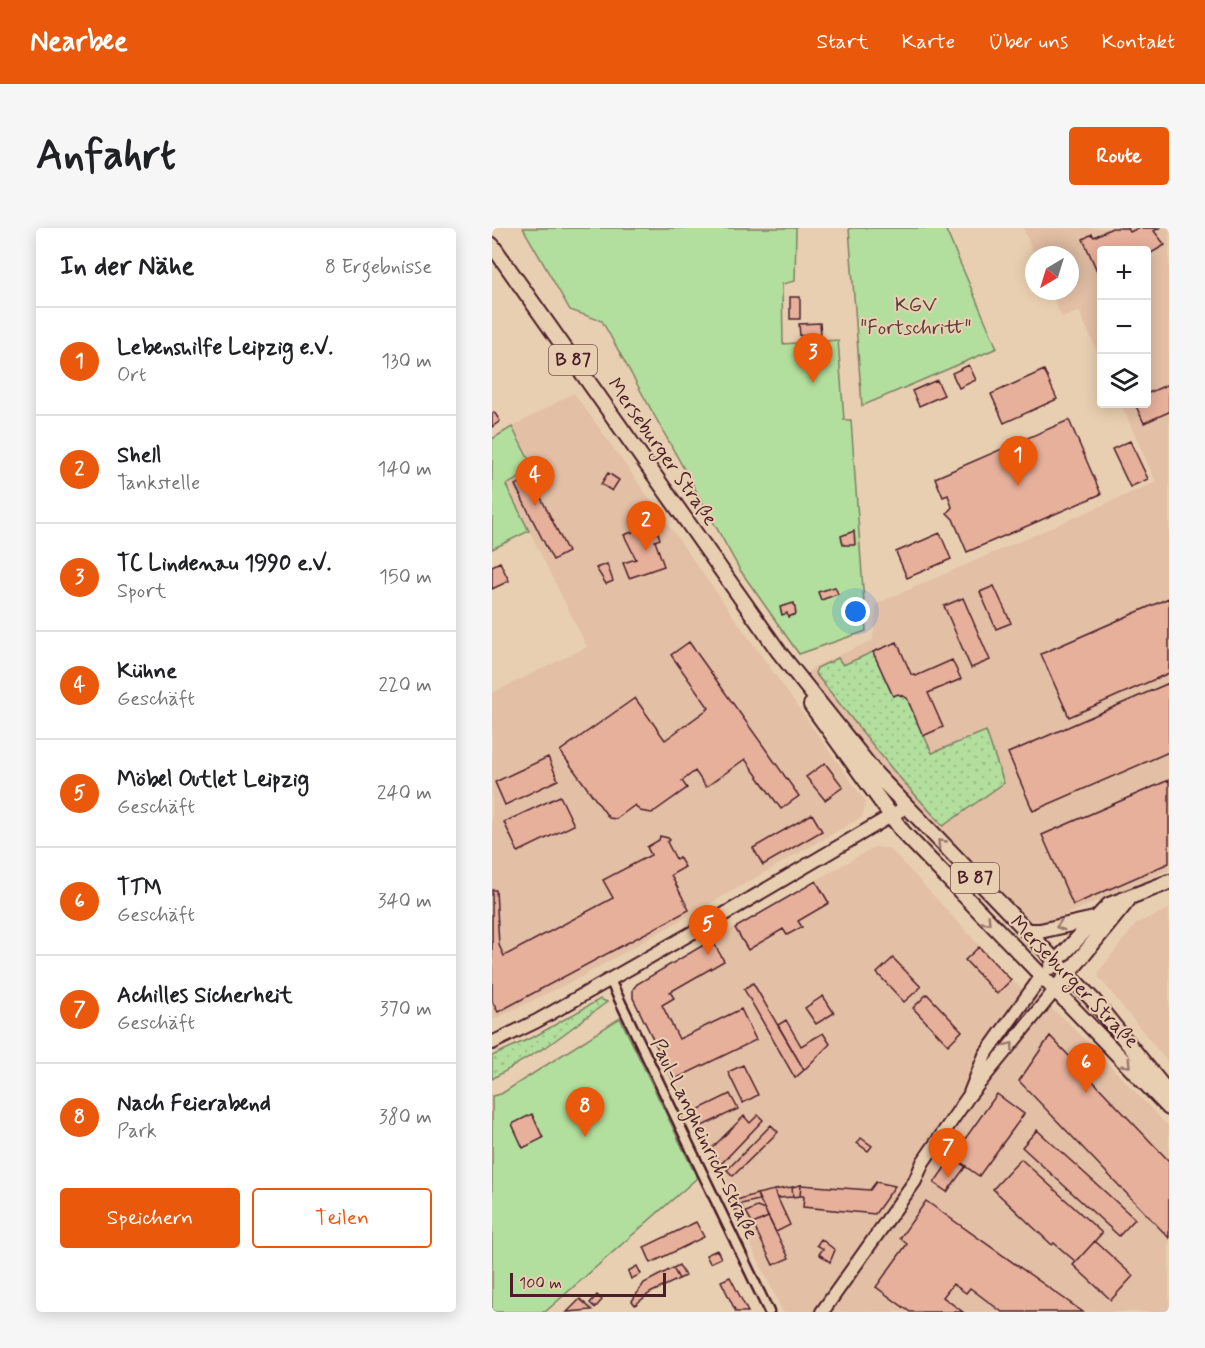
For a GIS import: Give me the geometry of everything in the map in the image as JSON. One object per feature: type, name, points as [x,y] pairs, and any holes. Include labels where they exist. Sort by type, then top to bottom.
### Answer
[{"type":"main road","name":"Merseburger Straße","points":[[492,245],[779,652],[876,774],[1105,1014],[1169,1094]]},
{"type":"main road","name":"Merseburger Straße","points":[[779,652],[807,699],[903,832],[1169,1108]]},
{"type":"main road","points":[[492,1043],[610,980],[906,807]]},
{"type":"main road","points":[[968,1097],[985,1055],[1041,977],[1094,919],[1109,905],[1128,900],[1169,882]]},
{"type":"main road","points":[[822,1312],[915,1181],[923,1162],[968,1097],[1128,900]]},
{"type":"main road","points":[[1026,931],[1040,931],[1094,919]]},
{"type":"street","name":"Paul-Langheinrich-Straße","points":[[610,980],[768,1312]]},
{"type":"shaded area","points":[[1023,228],[1169,228],[1169,870],[1032,929],[886,778],[805,675],[814,667],[873,640],[876,604],[1156,482],[1123,408],[1151,408],[1151,246],[1097,246],[1097,351],[1079,311],[1062,318],[1054,300],[1079,300],[1079,246],[1030,246]]},
{"type":"shaded area","points":[[574,393],[866,802],[862,817],[581,977],[492,1020],[492,693],[587,647],[506,484],[534,470],[512,427]]},
{"type":"shaded area","points":[[874,847],[888,848],[895,854],[1011,980],[1064,1018],[1169,1127],[1169,1312],[783,1312],[740,1223],[733,1201],[632,993],[637,984]]},
{"type":"shaded area","points":[[1169,909],[1169,1064],[1098,976],[1099,971],[1137,923]]},
{"type":"green space","points":[[523,228],[796,228],[795,281],[782,284],[783,344],[838,340],[844,420],[851,420],[866,631],[799,654],[740,570],[602,321],[570,310]]},
{"type":"green space","name":"KGV \"Fortschritt\"","points":[[849,228],[945,228],[997,348],[862,406]]},
{"type":"green space","points":[[512,427],[534,470],[506,485],[529,531],[492,549],[492,439]]},
{"type":"green space","points":[[873,652],[893,696],[898,694],[907,698],[932,753],[986,731],[1004,783],[943,826],[893,770],[815,673],[817,668],[838,658],[843,665]]},
{"type":"green space","points":[[600,999],[607,1002],[549,1045],[492,1079],[492,1056],[537,1035]]},
{"type":"green space","points":[[620,1018],[697,1178],[545,1312],[492,1312],[492,1096],[501,1094]]},
{"type":"building","points":[[1112,228],[1128,228],[1130,232],[1138,228],[1159,228],[1154,231],[1165,245],[1151,253],[1151,246],[1097,246],[1097,271],[1083,239],[1092,234],[1094,237]]},
{"type":"building","points":[[790,297],[800,297],[800,319],[790,319]]},
{"type":"building","points":[[820,323],[821,335],[800,336],[799,324]]},
{"type":"building","points":[[969,365],[976,380],[959,388],[952,373]]},
{"type":"building","points":[[1044,370],[1057,399],[1004,423],[991,394]]},
{"type":"building","points":[[937,380],[944,395],[919,406],[912,391]]},
{"type":"building","points":[[1169,384],[1169,412],[1144,423],[1137,408],[1151,408],[1151,392]]},
{"type":"building","points":[[494,412],[500,421],[492,427],[492,414]]},
{"type":"building","points":[[1069,420],[1101,494],[967,552],[953,519],[947,513],[952,507],[948,495],[943,497],[935,478]]},
{"type":"building","points":[[1130,441],[1148,479],[1130,487],[1112,449]]},
{"type":"building","points":[[608,473],[619,480],[612,491],[601,484]]},
{"type":"building","points":[[531,478],[568,552],[553,560],[515,485]]},
{"type":"building","points":[[655,524],[660,539],[655,541],[664,566],[629,578],[623,563],[636,559],[624,535]]},
{"type":"building","points":[[854,531],[855,545],[843,545],[841,536]]},
{"type":"building","points":[[940,533],[951,559],[907,578],[896,552]]},
{"type":"building","points":[[500,562],[509,581],[492,589],[492,566]]},
{"type":"building","points":[[607,564],[613,581],[606,584],[596,568]]},
{"type":"building","points":[[994,586],[1011,623],[996,629],[980,592]]},
{"type":"building","points":[[835,587],[838,594],[821,600],[818,592]]},
{"type":"building","points":[[963,598],[990,660],[971,668],[944,606]]},
{"type":"building","points":[[1169,598],[1169,673],[1069,717],[1041,654]]},
{"type":"building","points":[[794,603],[796,614],[788,617],[787,613],[782,615],[780,607]]},
{"type":"building","points":[[689,642],[799,796],[781,809],[745,759],[706,787],[695,771],[682,781],[687,788],[652,813],[640,811],[635,805],[616,819],[609,818],[560,751],[635,698],[665,740],[709,708],[671,655]]},
{"type":"building","points":[[897,642],[911,674],[916,676],[952,660],[961,679],[928,693],[943,727],[923,736],[907,698],[898,694],[893,696],[873,652]]},
{"type":"building","points":[[1169,683],[1169,752],[1033,811],[1008,753]]},
{"type":"building","points":[[548,757],[558,780],[505,805],[495,782]]},
{"type":"building","points":[[825,763],[843,787],[825,800],[806,777]]},
{"type":"building","points":[[1169,780],[1169,863],[1073,905],[1042,835]]},
{"type":"building","points":[[560,796],[574,825],[518,852],[504,822]]},
{"type":"building","points":[[812,814],[822,831],[763,865],[753,848]]},
{"type":"building","points":[[660,836],[670,840],[667,842],[676,859],[679,857],[685,867],[671,875],[689,910],[498,1012],[492,1001],[492,890],[496,890],[499,945],[504,956],[613,898],[603,880],[651,855],[647,847],[659,840]]},
{"type":"building","points":[[816,881],[829,903],[798,921],[802,927],[787,935],[783,929],[748,950],[735,928]]},
{"type":"building","points":[[712,940],[724,961],[670,992],[674,998],[662,1005],[679,1039],[741,1009],[756,1040],[673,1080],[633,998],[633,989],[637,984]]},
{"type":"building","points":[[979,947],[1011,980],[997,994],[965,960]]},
{"type":"building","points":[[893,958],[921,987],[904,1002],[877,973]]},
{"type":"building","points":[[753,983],[804,1070],[795,1078],[744,989]]},
{"type":"building","points":[[927,994],[962,1031],[948,1045],[913,1008]]},
{"type":"building","points":[[823,996],[834,1013],[816,1024],[805,1008]]},
{"type":"building","points":[[786,1020],[801,1046],[823,1033],[830,1044],[804,1070],[778,1025]]},
{"type":"building","points":[[1050,1036],[1169,1161],[1169,1238],[1019,1081]]},
{"type":"building","points":[[743,1065],[758,1095],[743,1103],[728,1072]]},
{"type":"building","points":[[730,1094],[738,1109],[700,1127],[693,1112]]},
{"type":"building","points":[[997,1094],[1024,1114],[979,1176],[952,1157]]},
{"type":"building","points":[[532,1114],[543,1138],[523,1148],[512,1124]]},
{"type":"building","points":[[758,1115],[763,1120],[721,1164],[711,1149],[744,1116],[750,1123]]},
{"type":"building","points":[[771,1125],[778,1132],[733,1176],[727,1170]]},
{"type":"building","points":[[1037,1130],[1135,1219],[1119,1236],[1022,1147]]},
{"type":"building","points":[[861,1138],[872,1146],[868,1151],[857,1143]]},
{"type":"building","points":[[952,1157],[966,1166],[947,1192],[934,1183]]},
{"type":"building","points":[[1021,1159],[1102,1233],[1076,1262],[1054,1243],[1052,1245],[993,1189]]},
{"type":"building","points":[[876,1182],[895,1186],[875,1214],[803,1207],[804,1196],[800,1196],[801,1185],[870,1190]]},
{"type":"building","points":[[801,1185],[800,1196],[793,1197],[792,1187]]},
{"type":"building","points":[[792,1187],[793,1197],[777,1198],[774,1190]]},
{"type":"building","points":[[774,1190],[790,1225],[776,1232],[757,1194]]},
{"type":"building","points":[[757,1194],[759,1200],[741,1204],[743,1208],[735,1210],[733,1201]]},
{"type":"building","points":[[926,1201],[1083,1312],[1002,1312],[970,1288],[966,1293],[953,1284],[943,1297],[963,1312],[910,1312],[876,1287],[907,1244],[900,1238]]},
{"type":"building","points":[[757,1207],[765,1210],[768,1217],[753,1224],[746,1212]]},
{"type":"building","points":[[768,1217],[789,1258],[773,1265],[753,1224]]},
{"type":"building","points":[[696,1222],[704,1237],[651,1263],[644,1247]]},
{"type":"building","points":[[821,1239],[835,1250],[830,1262],[819,1254],[823,1249],[817,1245]]},
{"type":"building","points":[[1095,1241],[1133,1276],[1111,1300],[1073,1265]]},
{"type":"building","points":[[717,1250],[721,1258],[710,1263],[706,1255]]},
{"type":"building","points":[[679,1265],[685,1276],[679,1279],[673,1268]]},
{"type":"building","points":[[637,1266],[641,1274],[631,1279],[628,1271]]},
{"type":"building","points":[[673,1268],[679,1279],[650,1293],[635,1305],[632,1301],[644,1283]]},
{"type":"building","points":[[730,1277],[748,1312],[736,1312],[721,1281]]},
{"type":"building","points":[[597,1295],[602,1300],[595,1308],[590,1303]]},
{"type":"building","points":[[580,1299],[592,1310],[567,1312]]},
{"type":"place","name":"TC Lindenau 1990 e.V.","points":[[813,383]]},
{"type":"place","name":"Lebenshilfe Leipzig e.V.","points":[[1018,486]]},
{"type":"place","name":"Kühne","points":[[535,506]]},
{"type":"place","name":"Shell","points":[[646,551]]},
{"type":"place","name":"Möbel Outlet Leipzig","points":[[708,955]]},
{"type":"place","name":"TTM","points":[[1086,1093]]},
{"type":"place","name":"Nach Feierabend","points":[[585,1137]]},
{"type":"place","name":"Achilles Sicherheit","points":[[948,1178]]}]
